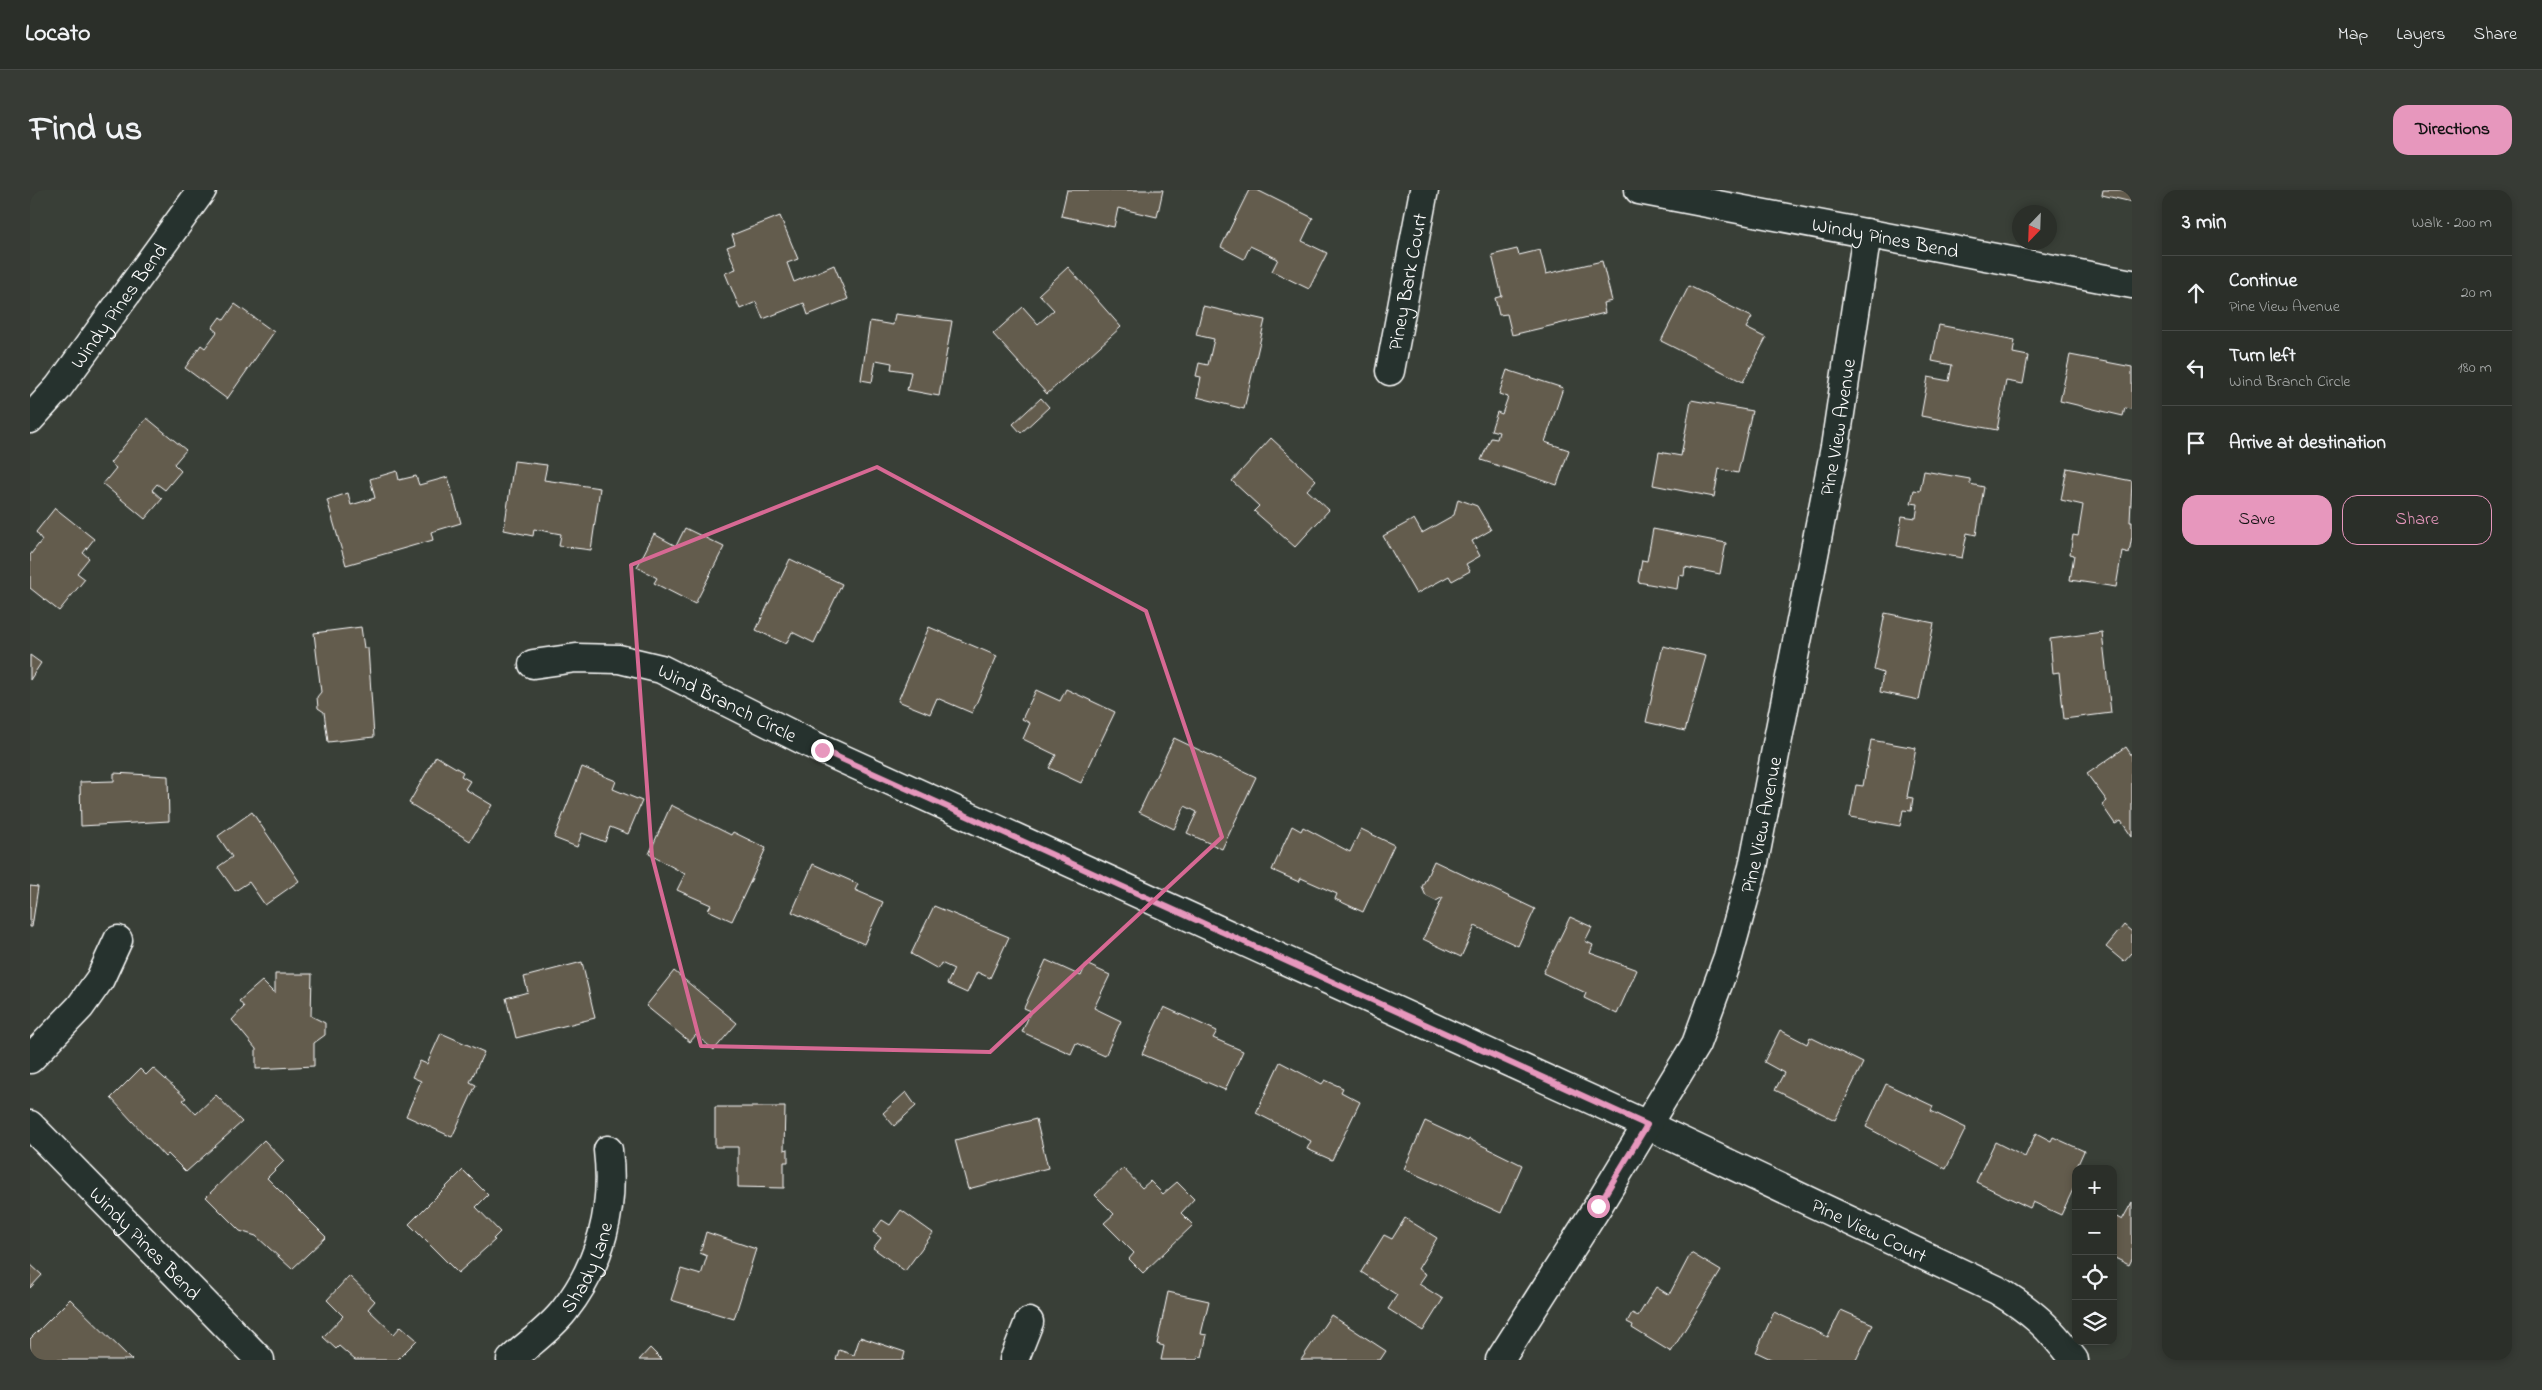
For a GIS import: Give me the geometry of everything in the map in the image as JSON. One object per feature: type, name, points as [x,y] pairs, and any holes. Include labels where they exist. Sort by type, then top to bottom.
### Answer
[{"type":"street","name":"Windy Pines Bend","points":[[30,419],[58,388],[202,190]]},
{"type":"street","name":"Piney Bark Court","points":[[1390,371],[1424,190]]},
{"type":"street","name":"Windy Pines Bend","points":[[1639,190],[2132,284]]},
{"type":"street","name":"Pine View Avenue","points":[[1500,1360],[1696,1044],[1728,957],[1753,867],[1834,447],[1867,233]]},
{"type":"street","name":"Wind Branch Circle","points":[[533,664],[576,658],[619,659],[661,669],[822,750],[1647,1125]]},
{"type":"street","points":[[30,1058],[80,1007],[100,979],[118,940]]},
{"type":"street","name":"Windy Pines Bend","points":[[30,1125],[260,1360]]},
{"type":"street","name":"Pine View Court","points":[[1647,1125],[1997,1290],[2029,1310],[2052,1331],[2074,1360]]},
{"type":"street","name":"Shady Lane","points":[[511,1360],[563,1312],[586,1280],[602,1243],[610,1205],[608,1150]]},
{"type":"street","points":[[1014,1360],[1029,1322]]},
{"type":"highlighted area","points":[[877,467],[1146,611],[1222,837],[990,1052],[701,1046],[652,856],[631,565]]},
{"type":"building","points":[[1067,190],[1163,190],[1157,217],[1118,208],[1114,227],[1061,216]]},
{"type":"building","points":[[1249,190],[1257,190],[1313,218],[1302,241],[1327,253],[1309,289],[1272,271],[1278,259],[1250,246],[1244,259],[1221,247]]},
{"type":"building","points":[[2103,190],[2132,190],[2132,202],[2102,195]]},
{"type":"building","points":[[780,216],[798,259],[787,263],[794,282],[834,265],[848,299],[808,315],[804,303],[763,319],[756,302],[740,309],[725,273],[736,269],[727,247],[735,244],[732,235]]},
{"type":"building","points":[[1517,249],[1519,255],[1540,250],[1546,274],[1602,261],[1612,301],[1603,303],[1605,313],[1512,335],[1507,314],[1499,315],[1495,298],[1502,296],[1492,255]]},
{"type":"building","points":[[1068,267],[1121,327],[1047,394],[993,334],[1023,307],[1038,324],[1054,310],[1039,294]]},
{"type":"building","points":[[1689,286],[1752,317],[1746,328],[1766,338],[1743,382],[1661,341]]},
{"type":"building","points":[[235,304],[274,332],[227,399],[185,368],[201,345],[205,348],[217,332],[212,328],[220,317],[224,320]]},
{"type":"building","points":[[1203,306],[1265,320],[1244,409],[1197,397],[1201,377],[1196,376],[1199,363],[1208,365],[1214,339],[1196,335]]},
{"type":"building","points":[[895,314],[952,321],[939,396],[907,390],[911,372],[891,369],[892,363],[876,360],[872,382],[861,380],[870,321],[893,325]]},
{"type":"building","points":[[1939,325],[2015,340],[2013,353],[2028,356],[2023,384],[2006,381],[1997,430],[1921,416],[1928,377],[1949,381],[1952,365],[1932,361]]},
{"type":"building","points":[[2070,355],[2132,367],[2132,409],[2125,408],[2123,416],[2060,401]]},
{"type":"building","points":[[1507,370],[1563,388],[1545,442],[1569,450],[1557,485],[1481,460],[1491,438],[1497,439],[1499,432],[1491,430],[1497,412],[1502,414],[1508,397],[1499,394]]},
{"type":"building","points":[[1041,398],[1049,407],[1021,433],[1013,424]]},
{"type":"building","points":[[1691,400],[1752,411],[1738,473],[1719,469],[1714,497],[1653,485],[1659,452],[1681,456]]},
{"type":"building","points":[[147,418],[186,450],[174,464],[181,471],[165,490],[157,484],[152,490],[162,499],[145,519],[103,484],[116,468],[110,463]]},
{"type":"building","points":[[1271,438],[1316,480],[1307,490],[1329,510],[1295,547],[1254,511],[1259,506],[1232,481]]},
{"type":"building","points":[[514,461],[547,465],[544,480],[600,488],[591,550],[559,546],[561,534],[534,529],[533,536],[504,530]]},
{"type":"building","points":[[2067,468],[2132,481],[2130,522],[2132,522],[2132,536],[2129,553],[2122,551],[2116,587],[2070,580],[2074,555],[2070,554],[2073,535],[2078,536],[2083,505],[2061,500]]},
{"type":"building","points":[[397,471],[399,480],[416,476],[419,485],[448,477],[461,523],[431,532],[433,540],[346,565],[327,500],[348,493],[351,505],[375,498],[370,479]]},
{"type":"building","points":[[1924,471],[1970,479],[1970,484],[1984,487],[1976,535],[1967,533],[1962,558],[1897,546],[1902,516],[1916,518],[1918,504],[1911,503],[1914,490],[1920,491]]},
{"type":"building","points":[[1458,499],[1477,506],[1491,530],[1472,541],[1480,556],[1466,564],[1470,571],[1452,581],[1449,576],[1416,594],[1383,536],[1414,519],[1422,533],[1454,515]]},
{"type":"building","points":[[55,508],[94,539],[83,553],[89,558],[77,573],[85,579],[59,611],[30,588],[30,555],[42,540],[36,532]]},
{"type":"building","points":[[685,528],[724,547],[695,604],[654,583],[657,578],[637,567],[654,534],[676,546]]},
{"type":"building","points":[[1653,529],[1726,543],[1720,574],[1685,567],[1684,576],[1679,575],[1677,589],[1638,582],[1642,560],[1647,561]]},
{"type":"building","points":[[790,559],[842,584],[814,643],[792,632],[786,644],[756,630]]},
{"type":"building","points":[[1885,613],[1934,623],[1919,700],[1880,692],[1883,673],[1874,670]]},
{"type":"building","points":[[361,627],[364,648],[368,648],[374,737],[328,742],[324,712],[318,708],[317,697],[321,692],[314,633]]},
{"type":"building","points":[[929,627],[997,656],[972,713],[937,698],[930,714],[898,701]]},
{"type":"building","points":[[2102,632],[2111,713],[2064,719],[2059,672],[2053,673],[2050,639]]},
{"type":"building","points":[[1663,646],[1706,656],[1685,731],[1646,722]]},
{"type":"building","points":[[30,655],[41,663],[30,680]]},
{"type":"building","points":[[1066,689],[1115,712],[1081,783],[1049,768],[1056,755],[1023,739],[1030,723],[1022,719],[1036,690],[1060,701]]},
{"type":"building","points":[[1174,738],[1256,777],[1222,849],[1187,833],[1197,812],[1185,806],[1174,829],[1139,812]]},
{"type":"building","points":[[1871,740],[1916,748],[1907,797],[1913,798],[1911,811],[1903,810],[1900,826],[1850,817],[1856,785],[1863,786]]},
{"type":"building","points":[[2126,747],[2132,756],[2132,837],[2121,821],[2115,824],[2102,805],[2107,801],[2087,774]]},
{"type":"building","points":[[436,756],[463,772],[461,776],[470,781],[465,789],[492,805],[470,841],[409,803]]},
{"type":"building","points":[[582,767],[616,781],[613,789],[642,801],[628,834],[610,827],[605,842],[582,833],[577,847],[554,838]]},
{"type":"building","points":[[114,773],[168,776],[169,821],[81,826],[80,782],[114,781]]},
{"type":"building","points":[[671,805],[731,835],[733,832],[766,848],[732,921],[708,910],[711,905],[677,890],[685,874],[649,854]]},
{"type":"building","points":[[252,812],[299,881],[265,905],[249,882],[235,891],[218,867],[232,857],[218,836]]},
{"type":"building","points":[[1292,826],[1301,831],[1303,827],[1350,852],[1361,829],[1394,845],[1363,912],[1335,899],[1337,894],[1301,878],[1299,882],[1272,870]]},
{"type":"building","points":[[1434,861],[1535,909],[1518,946],[1475,926],[1461,957],[1423,939],[1443,897],[1436,901],[1426,896],[1422,887]]},
{"type":"building","points":[[813,864],[858,884],[855,890],[883,902],[864,944],[792,912]]},
{"type":"building","points":[[30,886],[38,887],[32,927],[30,927]]},
{"type":"building","points":[[934,906],[1009,937],[990,978],[977,972],[967,993],[947,984],[954,969],[941,963],[938,969],[911,954]]},
{"type":"building","points":[[1570,917],[1592,927],[1585,941],[1593,945],[1590,953],[1637,970],[1617,1014],[1584,998],[1586,993],[1543,973]]},
{"type":"building","points":[[2124,925],[2132,932],[2132,953],[2124,962],[2106,947]]},
{"type":"building","points":[[1046,960],[1081,976],[1086,964],[1110,975],[1094,1008],[1121,1021],[1105,1056],[1076,1043],[1071,1054],[1022,1032],[1031,1011],[1024,1008]]},
{"type":"building","points":[[582,962],[595,1018],[516,1038],[506,998],[528,992],[524,977]]},
{"type":"building","points":[[674,971],[737,1023],[714,1050],[696,1035],[690,1042],[646,1006]]},
{"type":"building","points":[[275,974],[312,974],[311,1016],[325,1023],[325,1035],[314,1043],[314,1066],[256,1069],[256,1049],[232,1020],[244,1007],[239,1001],[262,981],[275,994]]},
{"type":"building","points":[[1164,1007],[1217,1031],[1213,1038],[1243,1051],[1225,1090],[1142,1054]]},
{"type":"building","points":[[1780,1030],[1807,1044],[1810,1037],[1863,1063],[1835,1120],[1775,1090],[1784,1073],[1764,1062]]},
{"type":"building","points":[[441,1033],[484,1052],[470,1082],[476,1085],[452,1137],[406,1116],[421,1081],[412,1077],[420,1061],[427,1064]]},
{"type":"building","points":[[1280,1062],[1322,1084],[1325,1080],[1343,1088],[1341,1092],[1360,1102],[1332,1160],[1307,1149],[1311,1141],[1256,1113]]},
{"type":"building","points":[[153,1068],[186,1098],[183,1100],[196,1114],[216,1095],[242,1122],[186,1172],[168,1154],[165,1157],[111,1098],[140,1069],[146,1075]]},
{"type":"building","points":[[1886,1084],[1933,1106],[1931,1111],[1966,1128],[1946,1169],[1866,1127]]},
{"type":"building","points":[[906,1092],[916,1106],[894,1126],[883,1113]]},
{"type":"building","points":[[715,1107],[785,1107],[784,1150],[788,1149],[788,1162],[784,1162],[784,1188],[738,1187],[738,1147],[715,1147]]},
{"type":"building","points":[[1036,1119],[1048,1168],[968,1189],[955,1140]]},
{"type":"building","points":[[1425,1121],[1468,1141],[1469,1139],[1522,1165],[1501,1213],[1404,1169]]},
{"type":"building","points":[[2036,1133],[2051,1141],[2053,1137],[2084,1151],[2078,1165],[2072,1165],[2072,1192],[2061,1215],[2033,1202],[2030,1208],[1976,1182],[1995,1142],[2025,1157]]},
{"type":"building","points":[[264,1140],[284,1161],[267,1178],[326,1237],[292,1269],[256,1236],[240,1231],[206,1197]]},
{"type":"building","points":[[1123,1168],[1142,1188],[1150,1181],[1163,1194],[1177,1182],[1194,1199],[1181,1213],[1193,1225],[1143,1273],[1129,1259],[1134,1253],[1104,1223],[1114,1214],[1095,1195]]},
{"type":"building","points":[[463,1170],[488,1195],[476,1207],[500,1232],[493,1239],[495,1240],[458,1273],[409,1224]]},
{"type":"building","points":[[2132,1202],[2132,1259],[2129,1265],[2117,1259],[2117,1217],[2122,1220]]},
{"type":"building","points":[[901,1210],[933,1233],[905,1271],[873,1248],[881,1238],[873,1232],[882,1220],[890,1225]]},
{"type":"building","points":[[1405,1218],[1437,1238],[1418,1269],[1426,1274],[1419,1284],[1443,1299],[1423,1331],[1388,1309],[1397,1295],[1361,1272],[1384,1235],[1392,1239]]},
{"type":"building","points":[[706,1232],[756,1249],[734,1319],[671,1300],[681,1269],[701,1275],[707,1256],[700,1253]]},
{"type":"building","points":[[1691,1253],[1721,1271],[1671,1352],[1632,1328],[1633,1325],[1627,1322],[1632,1313],[1638,1316],[1656,1287],[1669,1295]]},
{"type":"building","points":[[30,1264],[42,1275],[30,1288]]},
{"type":"building","points":[[349,1276],[375,1301],[368,1309],[394,1334],[401,1326],[417,1340],[397,1360],[355,1360],[339,1346],[336,1349],[323,1337],[343,1316],[327,1300]]},
{"type":"building","points":[[1168,1292],[1209,1301],[1201,1334],[1207,1335],[1202,1357],[1198,1356],[1197,1360],[1161,1360],[1164,1346],[1157,1344]]},
{"type":"building","points":[[70,1299],[132,1360],[30,1360],[30,1339]]},
{"type":"building","points":[[1841,1310],[1873,1324],[1856,1360],[1773,1360],[1756,1352],[1774,1312],[1828,1337]]},
{"type":"building","points":[[1331,1315],[1386,1351],[1380,1360],[1301,1360]]},
{"type":"building","points":[[860,1337],[905,1352],[903,1360],[836,1360],[839,1350],[854,1355]]},
{"type":"building","points":[[650,1348],[662,1360],[639,1360]]},
{"type":"route","points":[[822,750],[1647,1125],[1598,1206]]}]
